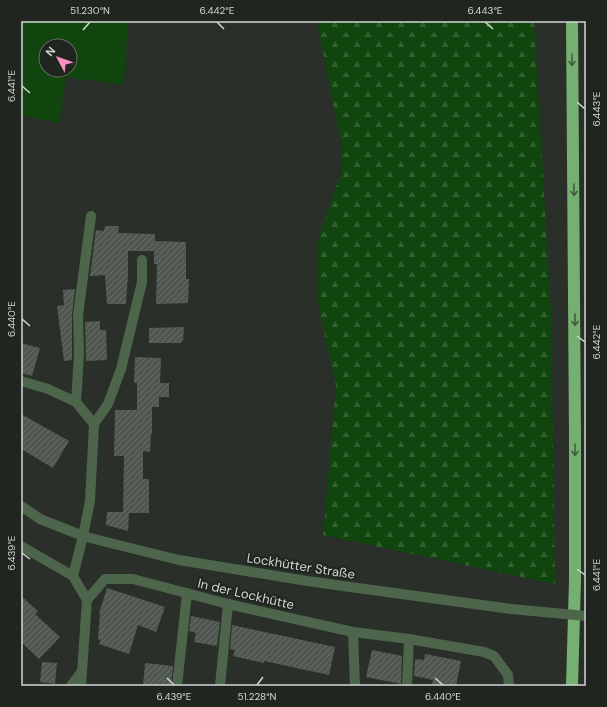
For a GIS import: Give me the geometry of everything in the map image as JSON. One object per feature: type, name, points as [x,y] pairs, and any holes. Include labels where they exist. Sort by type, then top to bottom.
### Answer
[{"type":"highway","points":[[572,21],[575,453],[575,580],[572,686]]},
{"type":"street","points":[[76,402],[79,354],[78,315],[91,216]]},
{"type":"street","points":[[72,576],[83,536],[90,501],[94,424],[108,404],[121,369],[142,282],[142,260]]},
{"type":"street","points":[[21,381],[48,389],[76,402],[94,424]]},
{"type":"street","name":"Lockhütter Straße","points":[[21,506],[40,519],[83,536],[179,560],[307,581],[511,609],[586,616]]},
{"type":"street","points":[[21,546],[72,576],[87,600],[81,686]]},
{"type":"street","name":"In der Lockhütte","points":[[87,600],[105,579],[133,579],[228,604],[353,632],[409,639],[484,652],[494,656],[508,675],[508,686]]},
{"type":"street","points":[[177,686],[187,593]]},
{"type":"street","points":[[220,686],[228,604]]},
{"type":"street","points":[[353,632],[355,686]]},
{"type":"street","points":[[407,686],[409,639]]},
{"type":"street","points":[[71,686],[82,671]]},
{"type":"green space","points":[[21,21],[128,21],[124,85],[73,78],[78,78],[78,38],[38,38],[38,78],[66,78],[59,123],[21,115]]},
{"type":"green space","points":[[317,21],[534,21],[551,312],[555,584],[323,535],[336,386],[318,304],[318,239],[342,170],[342,148]]},
{"type":"building","points":[[105,226],[119,226],[118,233],[155,234],[155,241],[186,242],[186,279],[189,279],[188,303],[156,304],[157,264],[154,264],[154,251],[128,251],[126,304],[107,304],[105,275],[90,276],[96,230],[104,231]]},
{"type":"building","points":[[75,289],[72,315],[72,360],[64,361],[57,306],[64,305],[63,290]]},
{"type":"building","points":[[100,321],[100,330],[106,330],[107,360],[86,361],[85,322]]},
{"type":"building","points":[[184,327],[183,341],[181,341],[181,343],[149,343],[149,328]]},
{"type":"building","points":[[21,343],[40,348],[32,376],[21,373]]},
{"type":"building","points":[[135,357],[161,358],[160,383],[169,383],[169,397],[159,397],[159,407],[152,407],[150,452],[143,451],[143,479],[149,479],[149,513],[129,513],[128,531],[106,525],[107,512],[123,512],[124,456],[114,456],[115,410],[137,410],[137,383],[134,383]]},
{"type":"building","points":[[21,414],[69,441],[53,468],[21,449]]},
{"type":"building","points":[[107,588],[165,607],[156,632],[138,625],[129,654],[99,644],[101,640],[98,639],[99,613]]},
{"type":"building","points":[[21,596],[38,611],[35,614],[60,637],[39,659],[21,642]]},
{"type":"building","points":[[191,616],[220,622],[217,646],[194,642],[196,633],[189,631]]},
{"type":"building","points":[[232,625],[335,647],[329,675],[233,656],[235,650],[230,649]]},
{"type":"building","points":[[372,650],[402,656],[401,684],[366,677]]},
{"type":"building","points":[[425,654],[461,661],[456,686],[432,686],[433,680],[414,676],[415,659],[424,660]]},
{"type":"building","points":[[42,662],[57,663],[55,684],[40,682]]},
{"type":"building","points":[[145,663],[173,666],[171,686],[143,686]]}]
